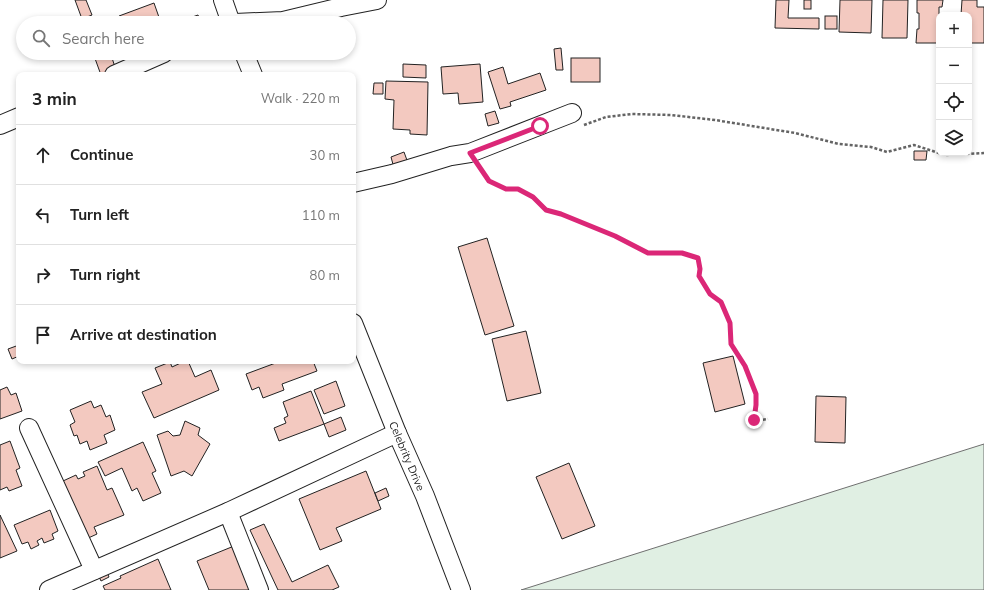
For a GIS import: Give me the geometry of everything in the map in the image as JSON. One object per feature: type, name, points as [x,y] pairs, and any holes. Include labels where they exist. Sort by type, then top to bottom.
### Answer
[{"type":"street","points":[[223,0],[229,16]]},
{"type":"street","points":[[304,16],[377,0]]},
{"type":"street","points":[[121,72],[148,60]]},
{"type":"street","points":[[247,60],[252,72]]},
{"type":"street","points":[[0,125],[16,118]]},
{"type":"street","points":[[356,182],[392,174],[451,156],[470,153],[574,120]]},
{"type":"street","name":"Celebrity Drive","points":[[356,330],[397,433],[425,496],[461,590]]},
{"type":"street","points":[[29,428],[94,570]]},
{"type":"street","points":[[49,590],[228,512],[397,433]]},
{"type":"street","points":[[228,512],[259,590]]},
{"type":"path","points":[[574,120],[632,114],[671,115],[715,120],[794,133],[839,144],[871,147],[887,152],[914,145],[945,155],[984,152]]},
{"type":"path","points":[[470,153],[489,181],[506,189],[518,189],[533,197],[546,210],[561,214],[615,236],[648,253],[682,253],[698,258],[700,269],[699,276],[710,294],[721,302],[730,323],[731,344],[745,366],[756,394],[756,405],[753,421],[768,419]]},
{"type":"green space","points":[[984,444],[984,590],[521,590]]},
{"type":"building","points":[[75,0],[86,0],[92,15],[81,16]]},
{"type":"building","points":[[776,0],[789,0],[788,18],[819,18],[819,29],[775,28]]},
{"type":"building","points":[[804,0],[811,0],[811,9],[804,9]]},
{"type":"building","points":[[840,0],[872,0],[871,33],[839,32]]},
{"type":"building","points":[[883,0],[908,0],[907,38],[882,38]]},
{"type":"building","points":[[917,0],[943,0],[942,7],[939,7],[939,12],[936,12],[936,43],[916,43],[917,29],[919,29],[919,13],[917,13]]},
{"type":"building","points":[[962,0],[977,0],[977,7],[984,7],[984,43],[972,43],[972,12],[961,12]]},
{"type":"building","points":[[154,3],[159,16],[119,16]]},
{"type":"building","points":[[825,16],[837,16],[837,29],[825,29]]},
{"type":"building","points":[[561,48],[563,70],[556,70],[554,49]]},
{"type":"building","points":[[571,58],[600,58],[600,82],[571,82]]},
{"type":"building","points":[[96,60],[113,60],[116,70],[111,72],[100,72]]},
{"type":"building","points":[[403,64],[426,65],[426,78],[403,77]]},
{"type":"building","points":[[480,64],[483,102],[459,104],[458,93],[443,94],[441,67]]},
{"type":"building","points":[[503,67],[508,84],[540,73],[546,90],[510,102],[511,106],[500,109],[488,72]]},
{"type":"building","points":[[386,81],[428,82],[427,135],[410,134],[410,130],[393,129],[394,100],[385,99]]},
{"type":"building","points":[[374,83],[383,83],[383,94],[373,94]]},
{"type":"building","points":[[495,111],[499,123],[488,126],[485,114]]},
{"type":"building","points":[[914,151],[927,151],[926,160],[914,160]]},
{"type":"building","points":[[404,152],[408,163],[394,168],[391,157]]},
{"type":"building","points":[[487,238],[514,326],[485,335],[458,247]]},
{"type":"building","points":[[526,331],[541,393],[507,401],[492,339]]},
{"type":"building","points":[[16,346],[16,357],[12,359],[8,349]]},
{"type":"building","points":[[733,356],[745,404],[715,412],[703,363]]},
{"type":"building","points":[[165,364],[171,364],[172,367],[178,364],[189,364],[195,377],[211,370],[219,390],[154,418],[142,392],[162,384],[155,368]]},
{"type":"building","points":[[273,364],[314,364],[317,371],[282,384],[284,390],[263,398],[259,387],[252,390],[246,374]]},
{"type":"building","points":[[336,381],[345,406],[324,414],[314,390]]},
{"type":"building","points":[[7,387],[11,395],[16,393],[22,411],[0,419],[0,390]]},
{"type":"building","points":[[311,391],[324,424],[279,441],[274,428],[286,423],[284,418],[288,416],[283,402]]},
{"type":"building","points":[[816,396],[846,397],[845,443],[815,442]]},
{"type":"building","points":[[91,401],[94,408],[101,405],[106,417],[110,415],[115,430],[104,435],[107,443],[90,450],[87,441],[80,444],[77,435],[74,436],[70,425],[75,422],[70,410]]},
{"type":"building","points":[[341,417],[346,430],[329,437],[324,424]]},
{"type":"building","points":[[185,421],[200,428],[198,435],[210,444],[192,476],[184,471],[171,476],[157,435],[168,431],[173,436],[180,435]]},
{"type":"building","points":[[10,441],[20,468],[16,470],[22,486],[9,491],[7,487],[0,490],[0,445]]},
{"type":"building","points":[[143,442],[156,471],[152,473],[161,493],[143,501],[137,488],[132,491],[122,468],[105,476],[98,462]]},
{"type":"building","points":[[569,463],[595,526],[562,539],[536,477]]},
{"type":"building","points":[[97,466],[107,490],[112,488],[124,515],[94,527],[97,534],[84,540],[63,481],[76,475],[78,479],[85,476],[83,472]]},
{"type":"building","points":[[366,471],[381,509],[336,528],[342,541],[320,550],[299,499]]},
{"type":"building","points":[[386,488],[389,496],[378,501],[375,493]]},
{"type":"building","points":[[50,510],[58,531],[52,534],[54,539],[44,543],[42,538],[37,541],[39,545],[31,549],[28,542],[22,544],[14,525]]},
{"type":"building","points":[[0,515],[17,551],[0,558]]},
{"type":"building","points":[[264,524],[292,582],[328,565],[339,587],[332,590],[278,590],[250,530]]},
{"type":"building","points":[[239,544],[258,590],[209,590],[197,561]]},
{"type":"building","points":[[158,559],[171,590],[105,590],[103,586],[121,578],[120,576]]},
{"type":"building","points":[[105,568],[109,577],[101,581],[97,572]]},
{"type":"route","points":[[540,126],[470,153],[489,181],[506,189],[518,189],[533,197],[546,210],[561,214],[615,236],[648,253],[682,253],[698,258],[700,269],[699,276],[710,294],[721,302],[730,323],[731,344],[745,366],[756,394],[754,420]]}]
